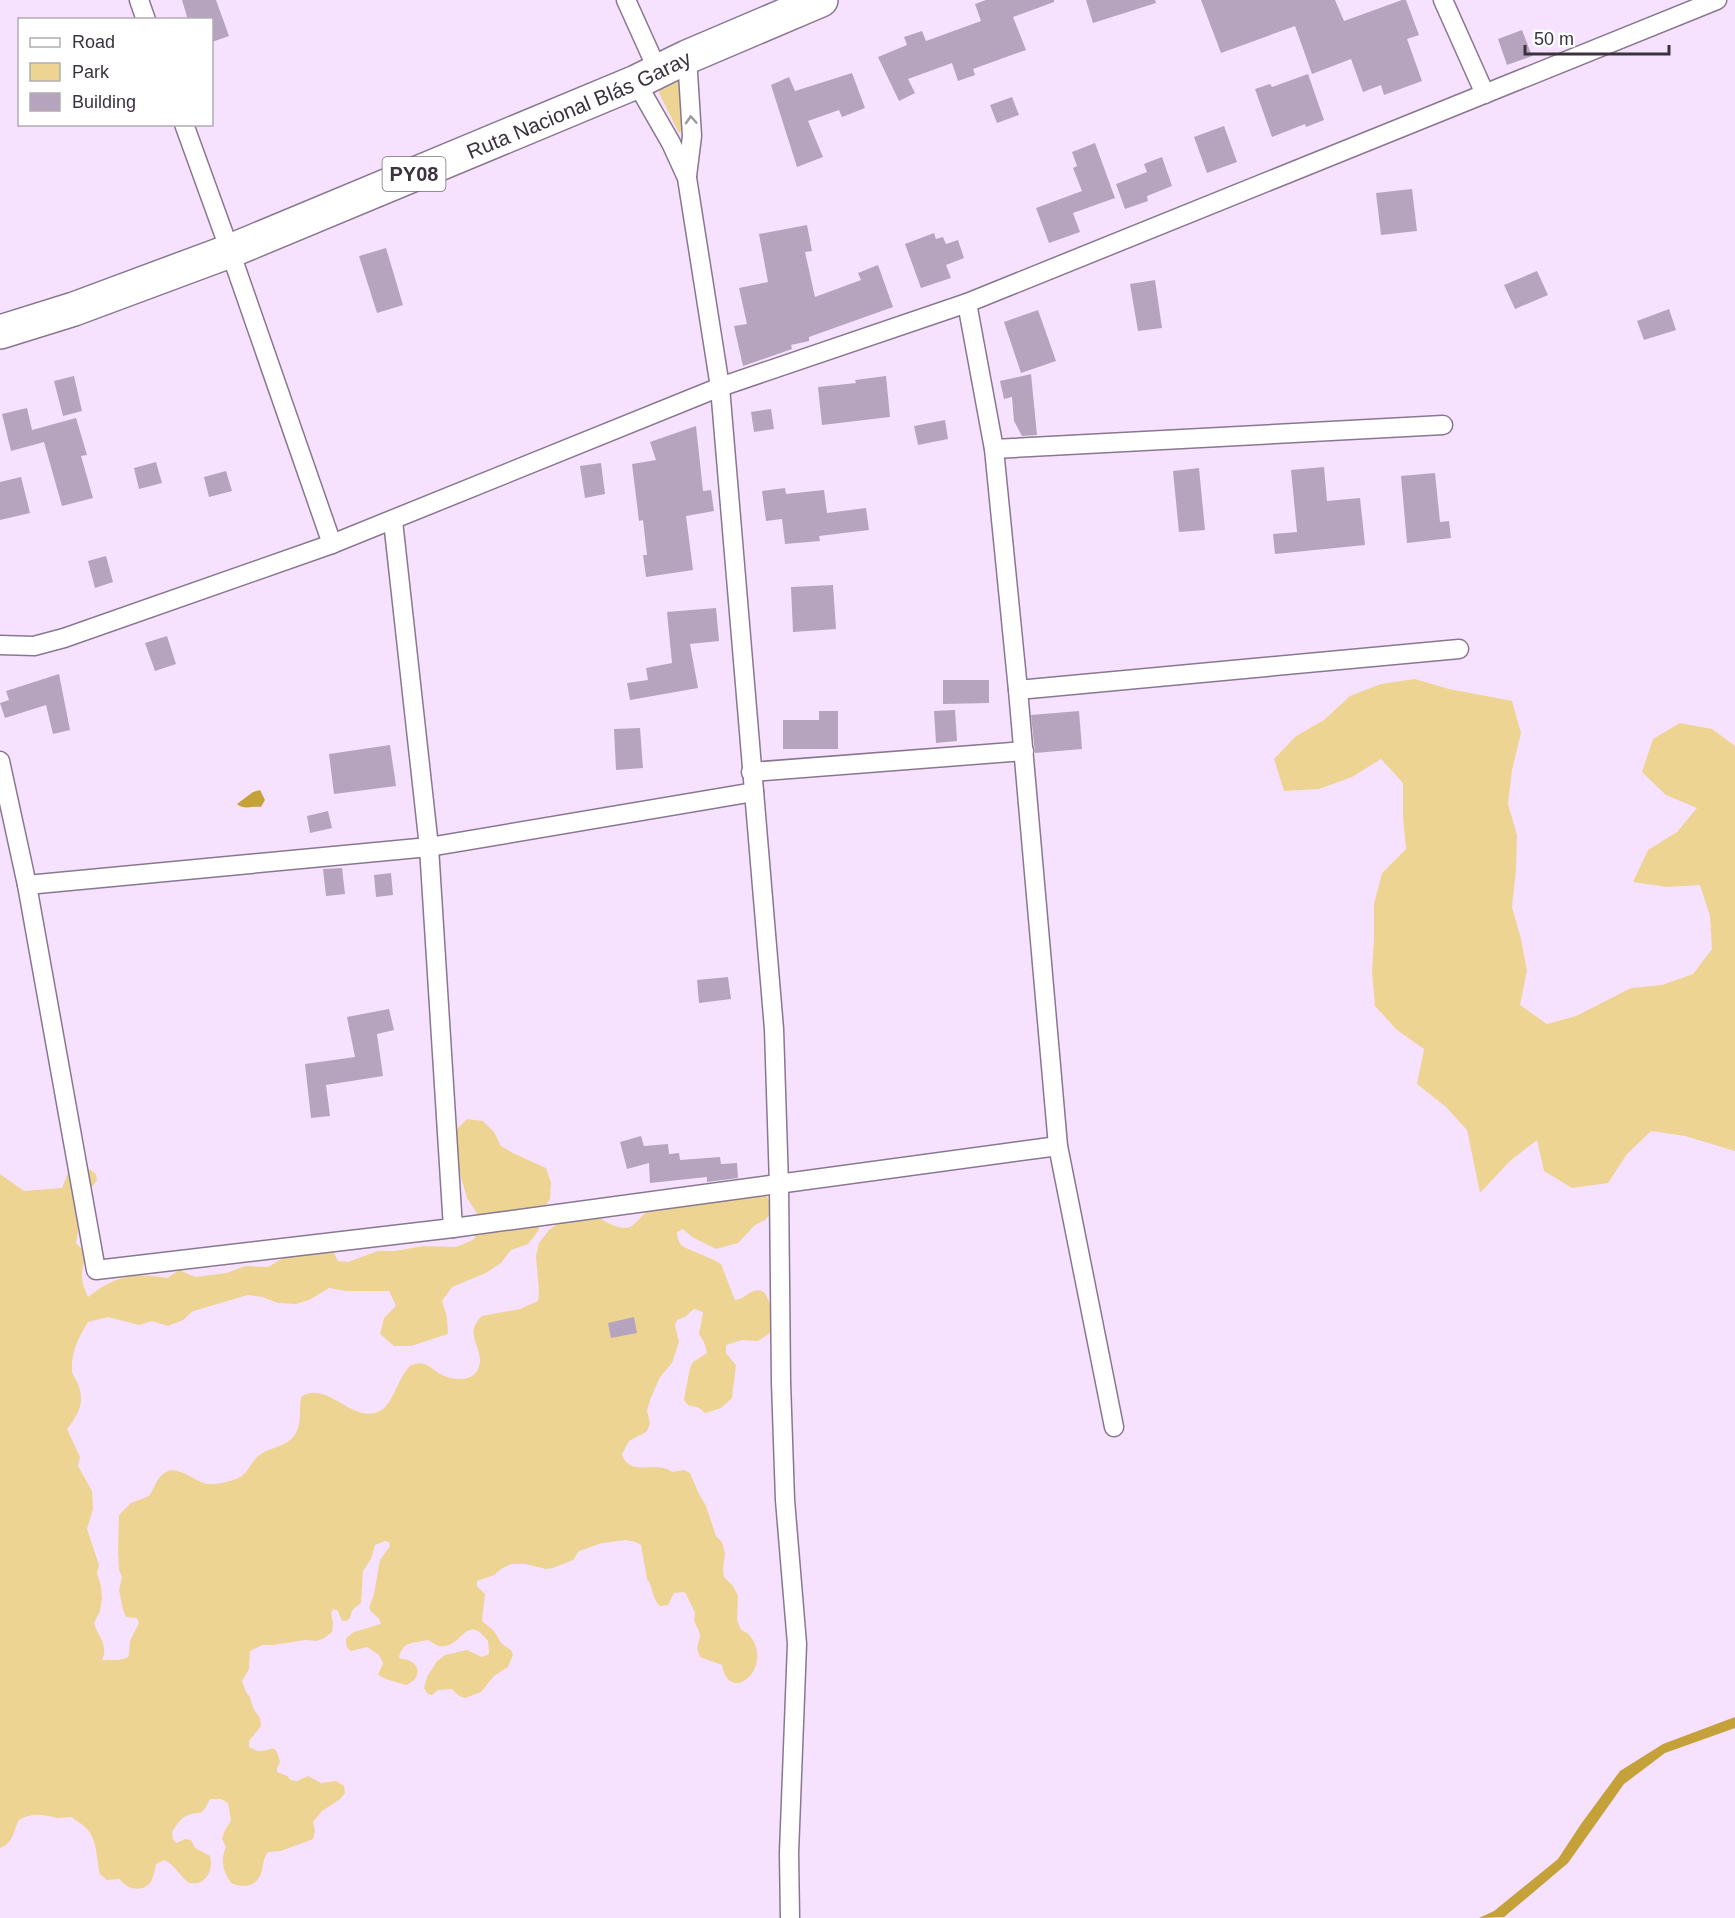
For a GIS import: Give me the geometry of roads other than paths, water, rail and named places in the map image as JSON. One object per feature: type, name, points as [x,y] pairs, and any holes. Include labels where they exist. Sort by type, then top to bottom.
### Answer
[{"type":"highway","name":"Ruta Nacional Blás Garay","points":[[0,332],[74,309],[230,251],[647,76],[821,0]]},
{"type":"street","points":[[138,0],[145,18]]},
{"type":"street","points":[[626,0],[647,76],[687,178],[720,387],[774,1029],[785,1500],[797,1644],[789,1841],[790,1918]]},
{"type":"street","points":[[1443,0],[1485,94]]},
{"type":"street","points":[[0,645],[34,646],[64,638],[332,544],[720,387],[967,303],[1715,0]]},
{"type":"street","points":[[687,57],[692,136],[687,178]]},
{"type":"street","points":[[185,126],[332,544]]},
{"type":"street","points":[[967,303],[994,449],[1024,751],[1058,1146],[1114,1428]]},
{"type":"street","points":[[994,449],[1443,425]]},
{"type":"street","points":[[393,521],[429,847],[453,1228]]},
{"type":"street","points":[[1018,690],[1459,649]]},
{"type":"street","points":[[752,772],[1024,751]]},
{"type":"street","points":[[0,761],[27,885],[96,1270],[453,1228],[1058,1146]]},
{"type":"street","points":[[27,885],[429,847],[754,792]]}]
